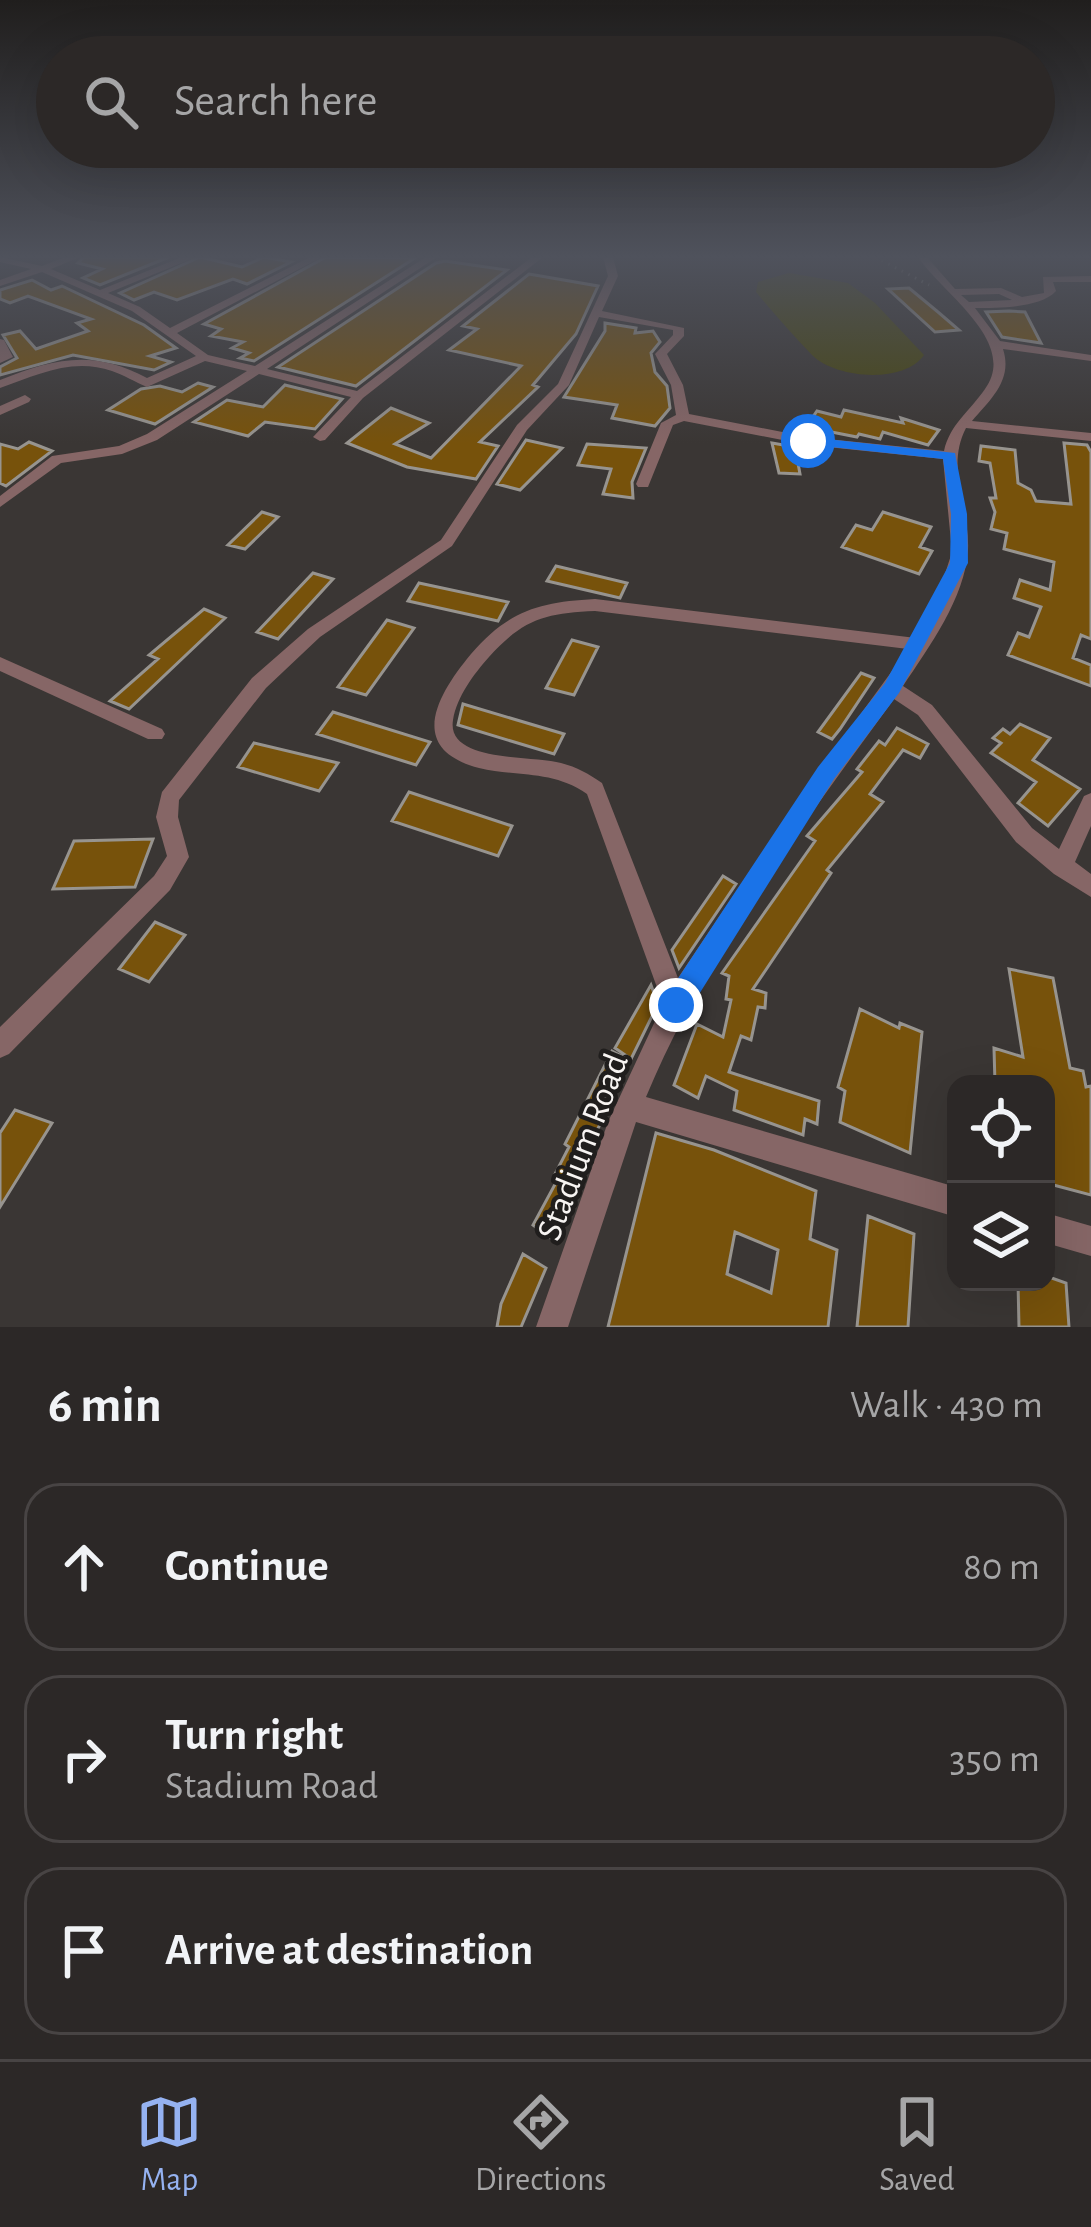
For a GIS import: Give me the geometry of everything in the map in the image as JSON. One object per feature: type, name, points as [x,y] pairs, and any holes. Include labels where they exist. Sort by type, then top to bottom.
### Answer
[{"type":"street","points":[[150,319],[204,357],[359,395]]},
{"type":"street","points":[[169,333],[197,319]]},
{"type":"street","points":[[0,503],[57,459],[122,450],[152,437],[335,319]]},
{"type":"street","points":[[320,437],[359,395],[458,319]]},
{"type":"street","points":[[0,1045],[162,883],[178,857],[167,818],[169,798],[183,775],[259,683],[314,633],[447,543],[522,428],[563,386],[596,319]]},
{"type":"street","points":[[627,319],[679,328],[678,336],[661,354],[677,385],[683,417]]},
{"type":"street","points":[[977,319],[994,344],[1091,358]]},
{"type":"street","points":[[0,342],[8,357],[0,360]]},
{"type":"street","name":"Stadium Road","points":[[552,1327],[629,1106],[676,1005],[826,773],[892,688],[959,563],[959,514],[950,456],[962,424],[998,379],[1001,358],[994,344]]},
{"type":"street","points":[[0,384],[43,367],[96,358],[147,382],[204,357]]},
{"type":"street","points":[[0,411],[25,399]]},
{"type":"street","points":[[643,484],[667,423],[683,417],[808,441],[950,456]]},
{"type":"street","points":[[962,424],[1091,437]]},
{"type":"street","points":[[676,1005],[595,789],[578,772],[474,757],[448,745],[440,730],[441,713],[485,647],[523,618],[561,607],[595,605],[917,644]]},
{"type":"street","points":[[0,663],[154,734]]},
{"type":"street","points":[[892,688],[925,710],[1024,835],[1091,887]]},
{"type":"street","points":[[1062,867],[1091,802]]},
{"type":"street","points":[[629,1106],[947,1199]]},
{"type":"street","points":[[1055,1231],[1091,1241]]},
{"type":"shaded area","points":[[780,319],[890,319],[924,355],[901,371],[870,375],[823,363]]},
{"type":"building","points":[[131,319],[144,325],[176,348],[150,356],[171,362],[154,370],[73,355],[0,375],[0,367],[17,358],[3,335],[20,331],[36,349],[88,331],[77,323]]},
{"type":"building","points":[[213,319],[320,319],[254,361],[240,358],[249,353],[232,348],[243,342],[211,336],[221,329],[204,324]]},
{"type":"building","points":[[351,319],[443,319],[356,386],[278,367]]},
{"type":"building","points":[[472,319],[583,319],[533,385],[538,387],[480,442],[498,446],[476,479],[407,467],[347,443],[391,408],[429,423],[395,444],[431,458],[521,366],[449,350],[477,329],[463,326]]},
{"type":"building","points":[[921,319],[946,319],[959,330],[935,332]]},
{"type":"building","points":[[990,319],[1029,319],[1041,343],[1002,337]]},
{"type":"building","points":[[605,323],[636,328],[635,333],[653,331],[660,342],[651,353],[655,372],[667,386],[670,408],[655,426],[612,418],[617,405],[564,397],[605,331]]},
{"type":"building","points":[[198,383],[213,387],[155,424],[108,410],[141,389],[160,386],[182,392]]},
{"type":"building","points":[[285,385],[342,399],[315,429],[265,422],[248,436],[194,422],[227,400],[263,407]]},
{"type":"building","points":[[844,410],[903,423],[901,418],[939,430],[928,445],[883,432],[880,439],[806,427],[817,411],[841,417]]},
{"type":"building","points":[[526,440],[562,448],[520,490],[497,484]]},
{"type":"building","points":[[29,442],[52,451],[6,486],[0,483],[0,444],[18,449]]},
{"type":"building","points":[[772,443],[795,447],[800,474],[779,473]]},
{"type":"building","points":[[1064,443],[1087,445],[1091,452],[1091,639],[1081,635],[1073,658],[1091,665],[1091,686],[1008,655],[1018,633],[1029,637],[1041,607],[1014,598],[1020,580],[1050,590],[1054,562],[1004,549],[1007,533],[991,529],[995,512],[990,498],[996,498],[990,463],[979,461],[981,446],[1015,450],[1018,483],[1031,490],[1036,501],[1071,504]]},
{"type":"building","points":[[587,444],[646,448],[632,482],[633,498],[603,494],[611,469],[578,465]]},
{"type":"building","points":[[262,512],[278,517],[245,549],[228,545]]},
{"type":"building","points":[[883,512],[931,527],[920,547],[932,551],[919,574],[842,547],[856,525],[872,530]]},
{"type":"building","points":[[556,566],[627,583],[620,598],[547,581]]},
{"type":"building","points":[[313,573],[333,579],[278,639],[257,632]]},
{"type":"building","points":[[419,583],[508,602],[498,621],[408,601]]},
{"type":"building","points":[[204,609],[225,618],[129,709],[110,701],[158,659],[149,655]]},
{"type":"building","points":[[387,620],[414,628],[366,695],[338,687]]},
{"type":"building","points":[[572,640],[598,647],[574,695],[546,688]]},
{"type":"building","points":[[861,673],[874,678],[840,729],[832,739],[818,732]]},
{"type":"building","points":[[463,704],[564,734],[554,754],[458,725]]},
{"type":"building","points":[[333,712],[430,742],[416,765],[317,734]]},
{"type":"building","points":[[1020,724],[1050,738],[1033,760],[1080,789],[1048,826],[1018,803],[1036,782],[991,753],[1001,743],[993,738],[1003,729],[1010,734]]},
{"type":"building","points":[[897,728],[928,744],[920,758],[903,750],[870,794],[883,802],[827,870],[831,873],[753,989],[766,993],[765,1008],[758,1007],[751,1040],[741,1036],[729,1072],[819,1101],[817,1124],[805,1119],[803,1135],[734,1110],[737,1091],[706,1076],[698,1098],[674,1085],[697,1024],[723,1037],[731,1000],[726,999],[729,976],[722,973],[815,841],[807,836],[862,772],[857,769],[879,741],[885,745]]},
{"type":"building","points":[[254,743],[338,763],[319,791],[238,767]]},
{"type":"building","points":[[409,792],[512,826],[498,856],[392,821]]},
{"type":"building","points":[[153,839],[135,887],[53,889],[74,841]]},
{"type":"building","points":[[723,876],[736,884],[679,968],[672,950]]},
{"type":"building","points":[[155,922],[185,935],[149,982],[119,969]]},
{"type":"building","points":[[1009,969],[1053,978],[1070,1068],[1083,1071],[1086,1087],[1091,1086],[1091,1195],[1055,1185],[1055,1075],[995,1075],[994,1048],[1023,1057]]},
{"type":"building","points":[[651,985],[658,1004],[631,1059],[615,1048]]},
{"type":"building","points":[[860,1009],[899,1028],[900,1023],[922,1032],[910,1153],[840,1122],[845,1091],[838,1087]]},
{"type":"building","points":[[612,1051],[623,1057],[603,1104],[609,1108],[582,1158],[562,1205],[567,1209],[552,1239],[533,1225],[559,1177],[555,1174],[569,1147],[565,1144]]},
{"type":"building","points":[[15,1110],[52,1123],[0,1207],[0,1133]]},
{"type":"building","points":[[656,1133],[714,1150],[816,1191],[810,1239],[837,1250],[828,1327],[608,1327]],"holes":[[[735,1232],[778,1250],[771,1293],[727,1274]]]},
{"type":"building","points":[[868,1216],[914,1234],[908,1327],[857,1327]]},
{"type":"building","points":[[523,1254],[546,1268],[521,1327],[497,1327],[501,1304]]},
{"type":"building","points":[[1055,1279],[1066,1283],[1069,1327],[1019,1327],[1018,1291],[1055,1291]]},
{"type":"route","points":[[676,1005],[826,773],[892,688],[959,563],[959,514],[950,456],[808,441]]}]
